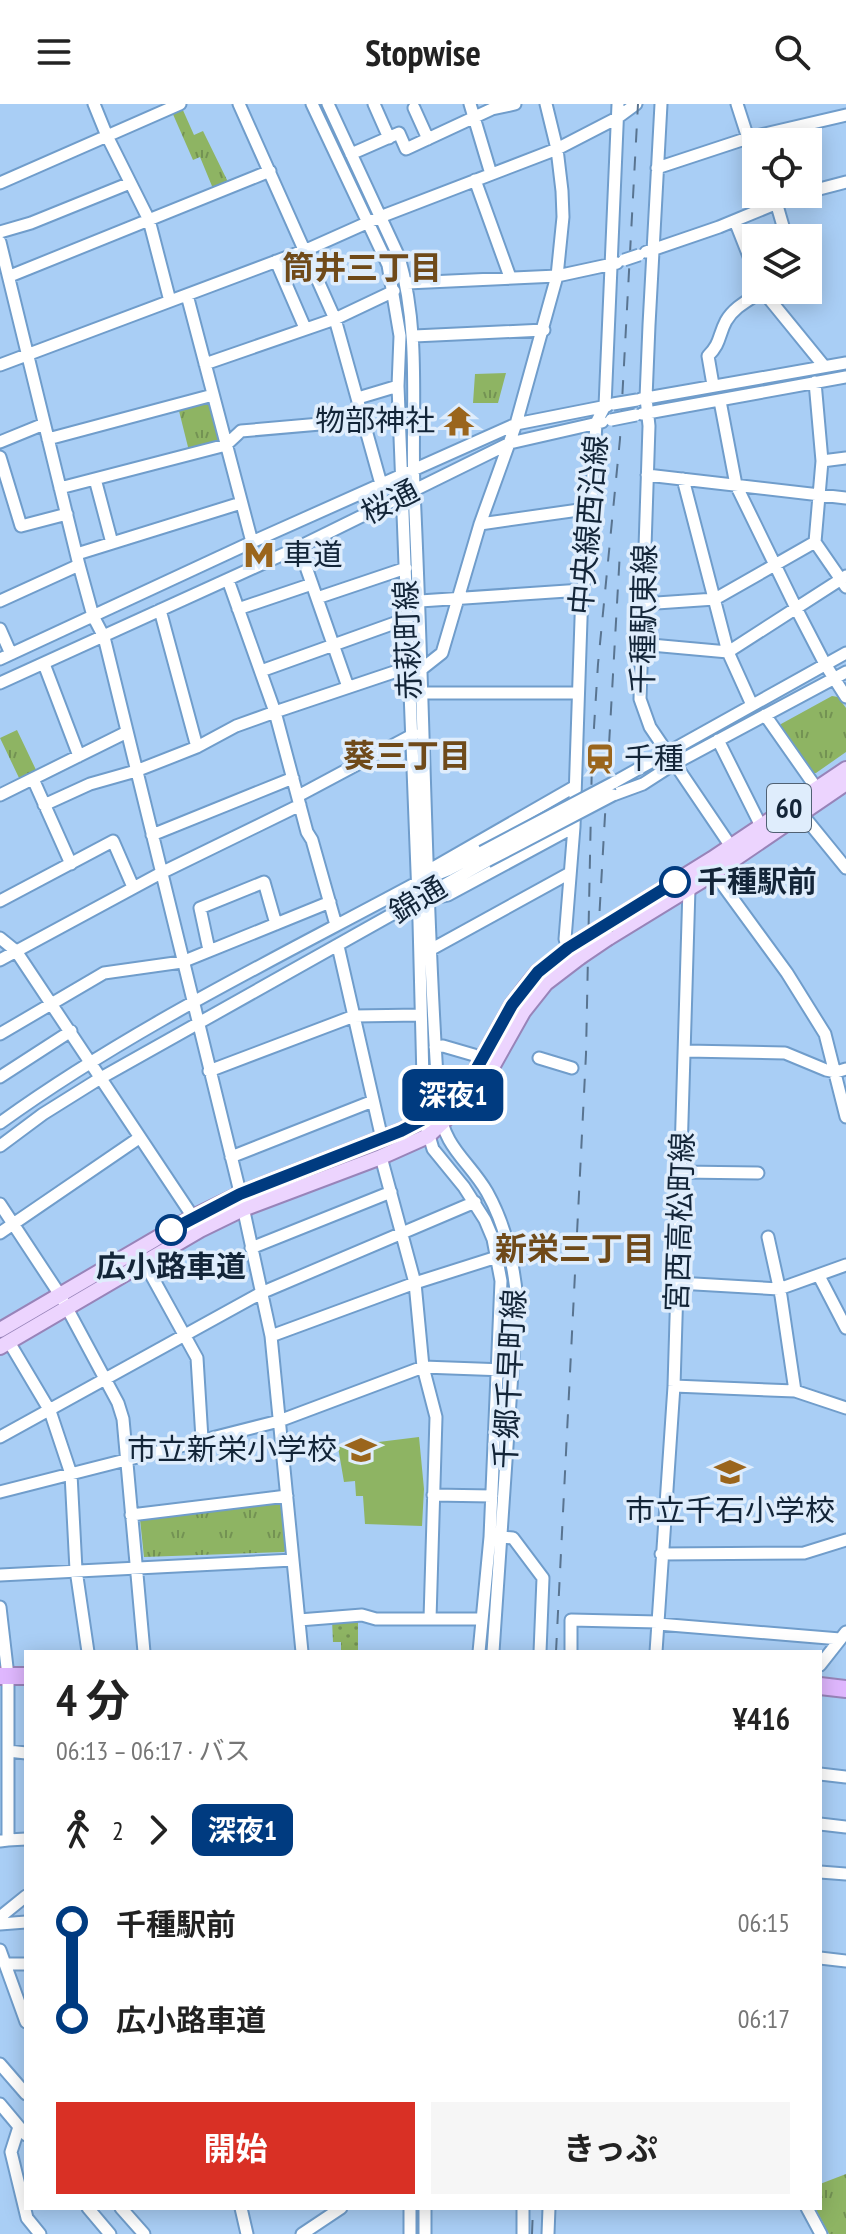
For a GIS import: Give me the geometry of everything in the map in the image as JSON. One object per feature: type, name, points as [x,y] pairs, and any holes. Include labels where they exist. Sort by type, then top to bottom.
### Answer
[{"type":"highway","points":[[822,1686],[846,1689]]},
{"type":"main road","name":"60","points":[[63,1301],[144,1262],[241,1202],[424,1119],[472,1077],[512,1005],[538,972],[714,873],[761,826],[846,769]]},
{"type":"main road","name":"60","points":[[609,931],[735,851],[802,814],[846,783]]},
{"type":"main road","name":"60","points":[[3,1340],[193,1217],[381,1157],[428,1136],[482,1085],[523,1012],[576,948]]},
{"type":"street","points":[[94,104],[149,220],[170,301]]},
{"type":"street","points":[[0,183],[180,104]]},
{"type":"street","points":[[239,104],[335,319],[381,484]]},
{"type":"street","points":[[312,104],[388,265],[400,336],[398,386],[409,494]]},
{"type":"street","points":[[328,104],[399,257],[407,283],[414,336],[408,471]]},
{"type":"street","points":[[374,104],[389,138]]},
{"type":"street","points":[[470,104],[491,174]]},
{"type":"street","points":[[351,154],[399,133],[406,149],[492,109],[515,104]]},
{"type":"street","points":[[423,668],[442,653],[480,524],[516,424],[557,276],[563,217],[557,149],[546,104]]},
{"type":"street","name":"中央線西沿線","points":[[576,948],[565,939],[574,827],[582,590],[587,574],[593,508],[596,423],[609,405],[618,104]]},
{"type":"street","name":"千種駅東線","points":[[661,104],[642,399],[647,475],[640,699],[650,727],[666,753],[735,851]]},
{"type":"street","points":[[737,104],[745,128]]},
{"type":"street","points":[[793,128],[846,116],[842,104]]},
{"type":"street","points":[[0,365],[306,250],[380,217],[557,149],[617,118],[634,105]]},
{"type":"street","points":[[414,108],[428,139]]},
{"type":"street","points":[[657,168],[742,140]]},
{"type":"street","points":[[7,284],[149,220],[270,171]]},
{"type":"street","points":[[475,180],[510,277]]},
{"type":"street","points":[[822,188],[846,182]]},
{"type":"street","points":[[0,232],[31,223],[130,183]]},
{"type":"street","points":[[407,283],[557,276],[612,265],[735,221],[757,208]]},
{"type":"street","points":[[735,221],[742,239]]},
{"type":"street","points":[[0,242],[7,284],[78,560],[93,616],[104,637],[231,1157],[271,1336],[302,1650]]},
{"type":"street","points":[[276,261],[305,328]]},
{"type":"street","points":[[205,364],[335,319],[394,291]]},
{"type":"street","points":[[187,295],[252,542]]},
{"type":"street","points":[[713,385],[708,356],[719,345],[723,328],[732,314],[745,304]]},
{"type":"street","points":[[773,304],[824,366]]},
{"type":"street","points":[[414,336],[544,330]]},
{"type":"street","points":[[642,399],[846,363]]},
{"type":"street","points":[[642,414],[846,377]]},
{"type":"street","points":[[640,644],[728,652],[844,581],[815,542],[822,461],[815,382]]},
{"type":"street","points":[[358,398],[398,386]]},
{"type":"street","points":[[48,439],[213,395]]},
{"type":"street","name":"桜通","points":[[6,656],[516,424],[642,399]]},
{"type":"street","points":[[720,401],[736,485],[825,664],[846,697]]},
{"type":"street","name":"桜通","points":[[0,683],[299,547],[510,443],[642,414]]},
{"type":"street","points":[[60,488],[226,445],[241,431],[343,422],[361,416]]},
{"type":"street","points":[[0,442],[44,424]]},
{"type":"street","points":[[0,457],[21,526],[67,514]]},
{"type":"street","points":[[822,461],[846,458]]},
{"type":"street","points":[[647,475],[846,498]]},
{"type":"street","points":[[95,479],[112,543]]},
{"type":"street","points":[[683,479],[728,652],[752,705]]},
{"type":"street","name":"赤萩町線","points":[[409,494],[406,619],[411,735],[425,876]]},
{"type":"street","name":"赤萩町線","points":[[409,494],[420,601],[425,733],[425,876],[441,1125]]},
{"type":"street","points":[[0,601],[112,543],[241,503]]},
{"type":"street","points":[[480,524],[593,508]]},
{"type":"street","points":[[642,604],[715,599],[815,542]]},
{"type":"street","points":[[299,547],[348,687]]},
{"type":"street","points":[[317,598],[406,568]]},
{"type":"street","points":[[228,580],[275,712],[336,925]]},
{"type":"street","points":[[238,609],[312,584]]},
{"type":"street","points":[[420,601],[582,590]]},
{"type":"street","points":[[160,610],[197,747]]},
{"type":"street","points":[[261,671],[406,619]]},
{"type":"street","points":[[0,629],[6,656]]},
{"type":"street","name":"錦通","points":[[0,1146],[43,1114],[99,1079],[426,898],[485,857],[613,789],[666,753],[846,653]]},
{"type":"street","points":[[44,664],[79,756]]},
{"type":"street","points":[[44,805],[90,784],[136,771],[197,747],[236,726],[409,667]]},
{"type":"street","name":"錦通","points":[[613,789],[643,784],[674,764],[846,672]]},
{"type":"street","points":[[423,693],[578,693]]},
{"type":"street","points":[[765,715],[817,789]]},
{"type":"street","points":[[0,795],[127,732]]},
{"type":"street","points":[[0,960],[299,800],[411,735],[425,733]]},
{"type":"street","points":[[718,740],[761,826]]},
{"type":"street","points":[[152,835],[293,778]]},
{"type":"street","points":[[33,779],[71,864]]},
{"type":"street","points":[[425,876],[574,787]]},
{"type":"street","points":[[802,814],[846,868]]},
{"type":"street","points":[[426,898],[448,895],[574,827]]},
{"type":"street","points":[[0,901],[113,841],[133,887]]},
{"type":"street","name":"錦通","points":[[0,1123],[91,1061],[425,876],[485,857]]},
{"type":"street","points":[[714,873],[787,973],[825,1034],[841,1070],[846,1117]]},
{"type":"street","points":[[430,950],[568,874]]},
{"type":"street","points":[[209,950],[200,908],[264,882],[276,924]]},
{"type":"street","name":"宮西高松町線","points":[[656,1650],[674,1386],[689,888]]},
{"type":"street","name":"赤萩町線","points":[[426,898],[420,1015],[424,1119],[428,1136]]},
{"type":"street","points":[[0,1034],[104,973],[182,962],[330,902]]},
{"type":"street","points":[[0,938],[16,951],[193,1217]]},
{"type":"street","points":[[338,946],[382,1139]]},
{"type":"street","points":[[209,1071],[354,1016],[420,1015]]},
{"type":"street","points":[[0,1077],[71,1031]]},
{"type":"street","points":[[435,1047],[443,1046],[474,1055]]},
{"type":"street","points":[[686,1051],[785,1053],[841,1070]]},
{"type":"street","points":[[539,1058],[572,1068]]},
{"type":"street","points":[[231,1157],[373,1101]]},
{"type":"street","name":"千郷千早町線","points":[[441,1125],[454,1151],[486,1191],[509,1246],[517,1299],[493,1650]]},
{"type":"street","name":"千郷千早町線","points":[[428,1136],[440,1160],[475,1202],[485,1220],[497,1257],[502,1306],[490,1537],[479,1650]]},
{"type":"street","points":[[0,1233],[139,1138]]},
{"type":"street","points":[[381,1157],[415,1283],[423,1367],[436,1417],[430,1619]]},
{"type":"street","points":[[681,1172],[758,1173]]},
{"type":"street","points":[[251,1248],[391,1192]]},
{"type":"street","points":[[0,1437],[261,1293],[475,1202]]},
{"type":"street","points":[[0,1204],[63,1301],[107,1380],[123,1419],[144,1650]]},
{"type":"street","points":[[768,1237],[795,1391]]},
{"type":"street","points":[[271,1336],[415,1283],[497,1257]]},
{"type":"street","points":[[144,1262],[197,1358],[202,1439]]},
{"type":"street","points":[[678,1283],[779,1289],[846,1265]]},
{"type":"street","points":[[819,1276],[846,1328]]},
{"type":"street","points":[[3,1340],[50,1411],[71,1474],[76,1570],[88,1650]]},
{"type":"street","points":[[0,1492],[279,1421],[423,1367],[512,1370]]},
{"type":"street","points":[[674,1386],[795,1391],[846,1408]]},
{"type":"street","points":[[433,1495],[492,1496]]},
{"type":"street","points":[[131,1515],[287,1496]]},
{"type":"street","points":[[501,1537],[513,1538],[543,1578],[540,1650]]},
{"type":"street","points":[[661,1554],[804,1553],[846,1540]]},
{"type":"street","points":[[0,1575],[293,1560]]},
{"type":"street","points":[[0,1607],[8,1751],[4,1840],[24,1839]]},
{"type":"street","points":[[299,1620],[362,1615],[376,1619],[481,1619]]},
{"type":"street","points":[[571,1650],[571,1620],[843,1635]]},
{"type":"street","points":[[822,1662],[843,1635]]},
{"type":"street","points":[[8,1751],[24,1753]]},
{"type":"street","points":[[822,1774],[846,1777]]},
{"type":"street","points":[[822,1824],[846,1827]]},
{"type":"street","points":[[822,1872],[846,1874]]},
{"type":"street","points":[[0,1917],[24,1898]]},
{"type":"street","points":[[0,1924],[24,1922]]},
{"type":"street","points":[[0,1950],[24,2016]]},
{"type":"street","points":[[822,1958],[846,1961]]},
{"type":"street","points":[[5,1964],[24,1964]]},
{"type":"street","points":[[0,2064],[24,2092]]},
{"type":"street","points":[[1,2107],[22,2131]]},
{"type":"street","points":[[0,2155],[22,2131]]},
{"type":"street","points":[[22,2131],[11,2152],[24,2206]]},
{"type":"street","points":[[25,2210],[27,2218],[40,2234]]},
{"type":"street","points":[[90,2210],[110,2234]]},
{"type":"street","points":[[128,2210],[144,2234]]},
{"type":"street","points":[[241,2210],[247,2234]]},
{"type":"street","points":[[302,2234],[338,2210]]},
{"type":"street","points":[[410,2210],[410,2234]]},
{"type":"street","points":[[425,2210],[425,2234]]},
{"type":"street","points":[[523,2210],[523,2234]]},
{"type":"street","points":[[548,2234],[549,2210]]},
{"type":"street","points":[[808,2210],[821,2234]]},
{"type":"green space","points":[[182,108],[194,135],[203,131],[229,184],[214,191],[200,157],[193,160],[172,112]]},
{"type":"green space","points":[[506,373],[498,403],[473,403],[475,374]]},
{"type":"green space","points":[[210,399],[222,443],[189,451],[178,407]]},
{"type":"green space","points":[[832,696],[838,697],[846,708],[846,752],[816,773],[810,773],[780,728],[781,724]]},
{"type":"green space","points":[[17,730],[37,772],[20,780],[0,738]]},
{"type":"green space","points":[[419,1437],[424,1489],[422,1526],[365,1524],[363,1496],[356,1496],[355,1481],[344,1482],[338,1447]]},
{"type":"green space","points":[[280,1501],[287,1550],[284,1552],[144,1557],[140,1519]]},
{"type":"green space","points":[[358,1617],[358,1650],[341,1650],[341,1642],[333,1642],[332,1620]]},
{"type":"green space","points":[[846,2174],[846,2234],[829,2234],[816,2210],[822,2210],[822,2183]]},
{"type":"railway","points":[[556,1650],[586,1054],[592,759],[620,439],[638,104]]},
{"type":"railway","points":[[598,939],[620,551]]},
{"type":"railway","points":[[532,2234],[533,2210]]},
{"type":"bus line","name":"深夜1","points":[[171,1230],[240,1194],[401,1131],[424,1119],[472,1077],[512,1005],[538,972],[568,948],[675,882]]},
{"type":"place","name":"物部神社","points":[[459,421]]},
{"type":"place","name":"車道","points":[[259,555]]},
{"type":"place","name":"千種","points":[[600,759]]},
{"type":"place","name":"千種駅前","points":[[675,882]]},
{"type":"place","name":"広小路車道","points":[[171,1230]]},
{"type":"place","name":"市立新栄小学校","points":[[361,1450]]},
{"type":"place","name":"市立千石小学校","points":[[730,1472]]},
{"type":"district","name":"筒井三丁目","points":[[362,268]]},
{"type":"district","name":"葵三丁目","points":[[407,756]]},
{"type":"district","name":"新栄三丁目","points":[[575,1249]]}]
